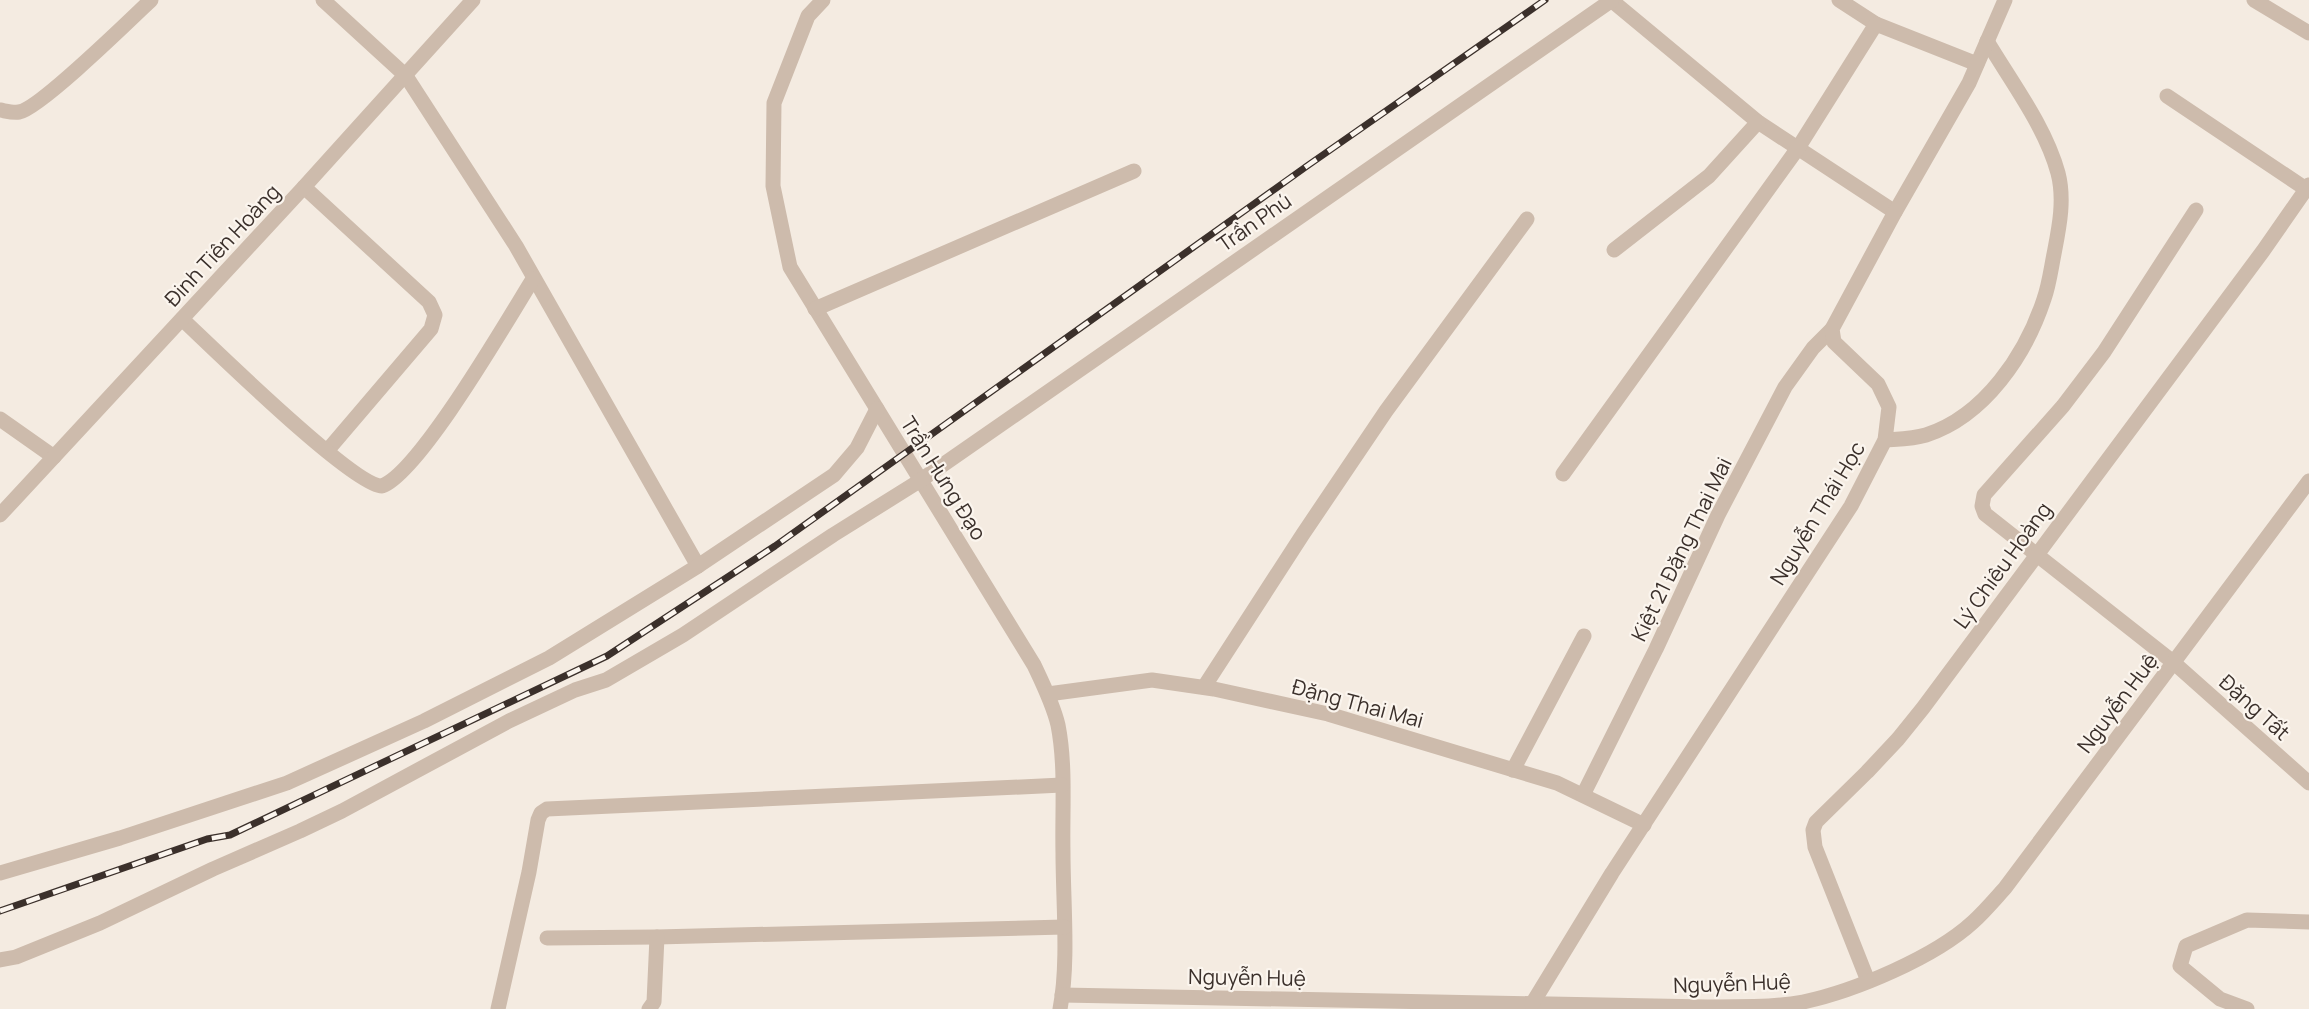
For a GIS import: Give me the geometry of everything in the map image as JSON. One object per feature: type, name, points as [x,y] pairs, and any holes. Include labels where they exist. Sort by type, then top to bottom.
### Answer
[{"type":"street","points":[[0,110],[20,112],[36,102],[94,54],[151,0]]},
{"type":"street","points":[[323,0],[406,76],[516,246],[698,566]]},
{"type":"street","name":"Đinh Tiên Hoàng","points":[[0,515],[406,76],[473,0]]},
{"type":"street","name":"Trần Hưng Đạo","points":[[823,0],[808,16],[774,103],[772,186],[790,267],[1035,665],[1048,694],[1058,724],[1062,785],[1064,927],[1062,1004]]},
{"type":"street","points":[[1612,0],[1758,122],[1895,212]]},
{"type":"street","name":"Trần Phú","points":[[0,960],[16,957],[100,923],[213,869],[300,831],[342,811],[509,721],[575,690],[606,680],[683,635],[833,535],[921,480],[1612,0]]},
{"type":"street","points":[[1839,0],[1876,24],[1977,64]]},
{"type":"street","points":[[1832,329],[1895,212],[1969,83],[2005,0]]},
{"type":"street","points":[[2254,0],[2309,33]]},
{"type":"street","points":[[1563,474],[1798,148],[1876,24]]},
{"type":"street","points":[[1886,440],[1915,437],[1933,432],[1963,416],[1978,404],[1997,384],[2018,355],[2031,332],[2045,298],[2061,212],[2059,181],[2050,153],[2033,118],[1987,41]]},
{"type":"street","points":[[2167,96],[2308,187]]},
{"type":"street","points":[[1614,250],[1709,176],[1758,122]]},
{"type":"street","points":[[815,309],[1134,171]]},
{"type":"street","points":[[304,187],[429,302],[435,315],[431,329],[327,451]]},
{"type":"street","name":"Lý Chiêu Hoàng","points":[[1868,981],[1815,847],[1813,830],[1816,822],[1899,739],[2263,251],[2308,187]]},
{"type":"street","name":"Đặng Tất","points":[[2196,210],[2104,352],[2063,406],[1984,495],[1982,506],[1984,514],[2173,662],[2309,783]]},
{"type":"street","points":[[1204,687],[1386,411],[1527,219]]},
{"type":"street","points":[[182,319],[270,402],[327,451],[368,482],[377,486],[387,484],[398,476],[430,438],[459,397],[533,279]]},
{"type":"street","name":"Nguyễn Thái Học","points":[[1532,1004],[1644,825],[1851,506],[1886,440],[1889,407],[1878,384],[1834,342],[1832,329]]},
{"type":"street","name":"Kiệt 21 Đặng Thai Mai","points":[[1583,795],[1656,649],[1718,514],[1785,387],[1813,348],[1832,329]]},
{"type":"street","points":[[0,873],[120,838],[287,783],[424,721],[549,658],[698,566],[834,475],[857,448],[877,410]]},
{"type":"street","points":[[0,419],[54,457]]},
{"type":"street","name":"Nguyễn Huệ","points":[[1062,1004],[1532,1004],[1707,1008],[1803,1002],[1851,989],[1930,952],[1972,923],[2006,888],[2309,481]]},
{"type":"street","points":[[1512,770],[1584,636]]},
{"type":"street","name":"Đặng Thai Mai","points":[[1048,694],[1152,680],[1204,687],[1328,714],[1557,783],[1644,825]]},
{"type":"street","points":[[498,1009],[529,872],[538,819],[547,809],[1062,785]]},
{"type":"street","points":[[2247,1009],[2220,999],[2180,966],[2186,946],[2247,920],[2309,922]]},
{"type":"street","points":[[547,938],[1064,927]]},
{"type":"street","points":[[650,1009],[654,1002],[657,937]]},
{"type":"railway","points":[[0,911],[207,839],[230,835],[607,656],[775,546],[1307,166],[1545,0]]}]
